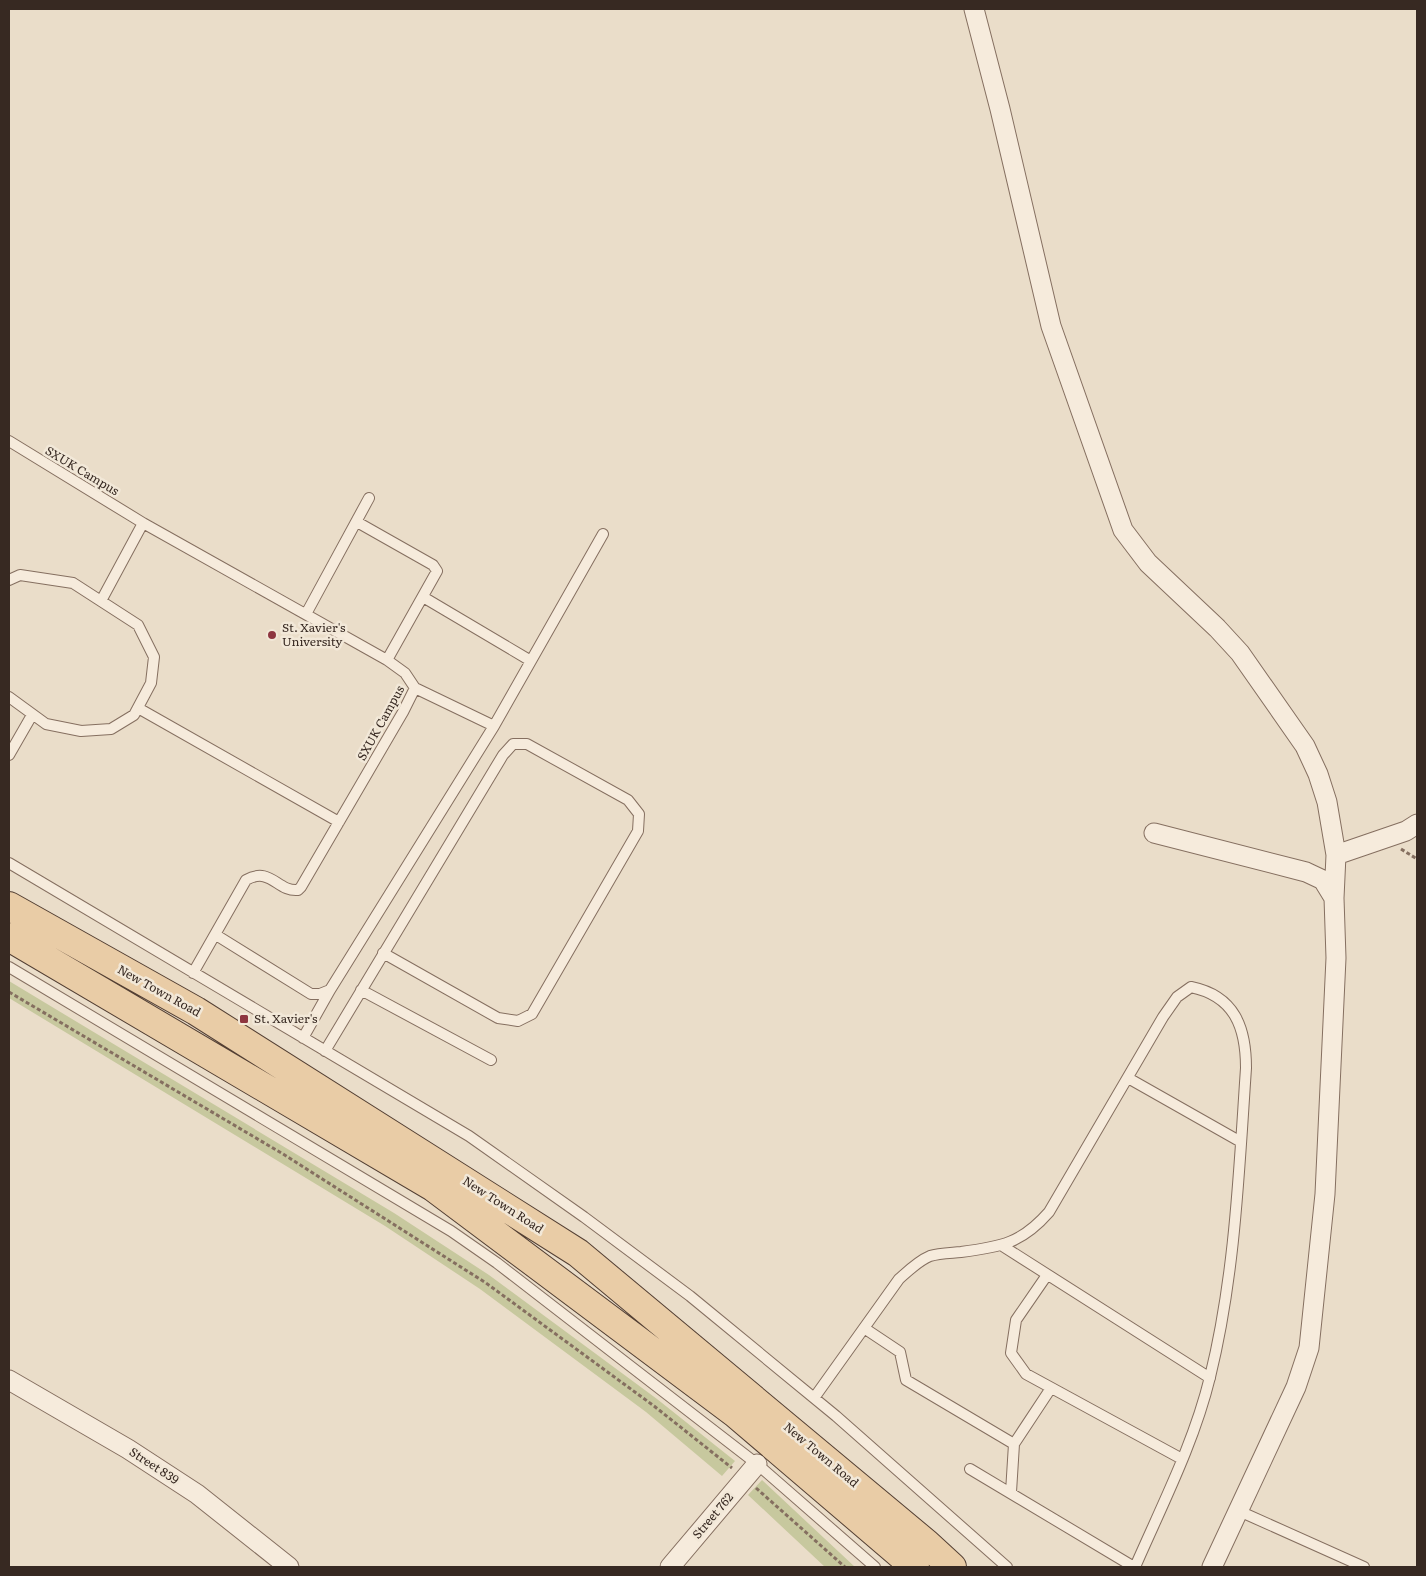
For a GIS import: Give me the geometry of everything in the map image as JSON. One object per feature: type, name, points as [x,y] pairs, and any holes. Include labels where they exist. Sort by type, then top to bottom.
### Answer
[{"type":"main road","name":"New Town Road","points":[[9,906],[196,1011],[578,1253],[815,1450],[952,1567]]},
{"type":"main road","name":"New Town Road","points":[[9,937],[433,1187],[736,1414],[915,1567]]},
{"type":"street","points":[[974,9],[1052,326],[1123,530],[1148,563],[1218,628],[1240,653],[1305,746],[1318,774],[1327,802],[1336,855],[1334,898],[1336,958],[1325,1194],[1309,1348],[1296,1388],[1240,1511],[1212,1567]]},
{"type":"street","points":[[1336,855],[1406,831],[1417,824]]},
{"type":"street","points":[[1154,833],[1306,872],[1323,880],[1334,898]]},
{"type":"street","name":"Street 839","points":[[9,1380],[128,1450],[189,1489],[289,1567]]},
{"type":"street","name":"Street 762","points":[[670,1567],[757,1464]]},
{"type":"lane","name":"SXUK Campus","points":[[9,441],[143,522],[387,660],[404,673],[415,688],[298,890],[292,891],[265,876],[256,874],[243,885],[216,935]]},
{"type":"lane","points":[[306,614],[369,498]]},
{"type":"lane","points":[[101,601],[143,522]]},
{"type":"lane","points":[[357,522],[437,568],[436,575],[387,660]]},
{"type":"lane","points":[[303,1038],[330,990],[494,726],[603,534]]},
{"type":"lane","points":[[9,580],[20,575],[73,583],[138,625],[154,657],[150,684],[134,715],[111,729],[81,730],[46,724],[9,697]]},
{"type":"lane","points":[[423,597],[531,661]]},
{"type":"lane","points":[[415,688],[494,726]]},
{"type":"lane","points":[[138,708],[339,822]]},
{"type":"lane","points":[[9,755],[32,715]]},
{"type":"lane","points":[[325,1051],[383,953],[503,756],[513,744],[527,744],[628,800],[638,814],[638,831],[532,1014],[518,1021],[498,1018],[383,953]]},
{"type":"lane","points":[[9,863],[469,1136],[584,1217],[690,1296],[814,1398],[1007,1567]]},
{"type":"lane","points":[[193,972],[216,935],[311,994],[320,994],[330,990]]},
{"type":"lane","points":[[9,967],[451,1231],[497,1263],[757,1464],[875,1567]]},
{"type":"lane","points":[[814,1398],[899,1279],[915,1265],[930,1256],[1001,1245],[1021,1238],[1037,1226],[1050,1212],[1163,1017],[1177,997],[1192,987],[1209,990],[1228,1006],[1239,1021],[1246,1045],[1235,1220],[1219,1338],[1210,1378],[1198,1419],[1182,1459],[1134,1567],[970,1469]]},
{"type":"lane","points":[[361,990],[491,1060]]},
{"type":"lane","points":[[1128,1078],[1241,1142]]},
{"type":"lane","points":[[1001,1245],[1210,1378]]},
{"type":"lane","points":[[1047,1275],[1016,1320],[1011,1353],[1026,1374],[1182,1459]]},
{"type":"lane","points":[[864,1328],[900,1352],[906,1380],[1014,1444]]},
{"type":"lane","points":[[1011,1492],[1014,1444],[1051,1388]]},
{"type":"lane","points":[[1240,1511],[1364,1567]]},
{"type":"path","points":[[9,992],[283,1154],[486,1283],[654,1406],[744,1479],[845,1567]]},
{"type":"green space","points":[[9,981],[394,1213],[489,1275],[657,1399],[735,1461],[722,1476],[646,1412],[480,1289],[385,1226],[9,998]]},
{"type":"green space","points":[[762,1480],[855,1567],[825,1567],[748,1495]]},
{"type":"place","name":"St. Xavier's University","points":[[272,635]]},
{"type":"place","name":"St. Xavier's","points":[[244,1019]]}]
